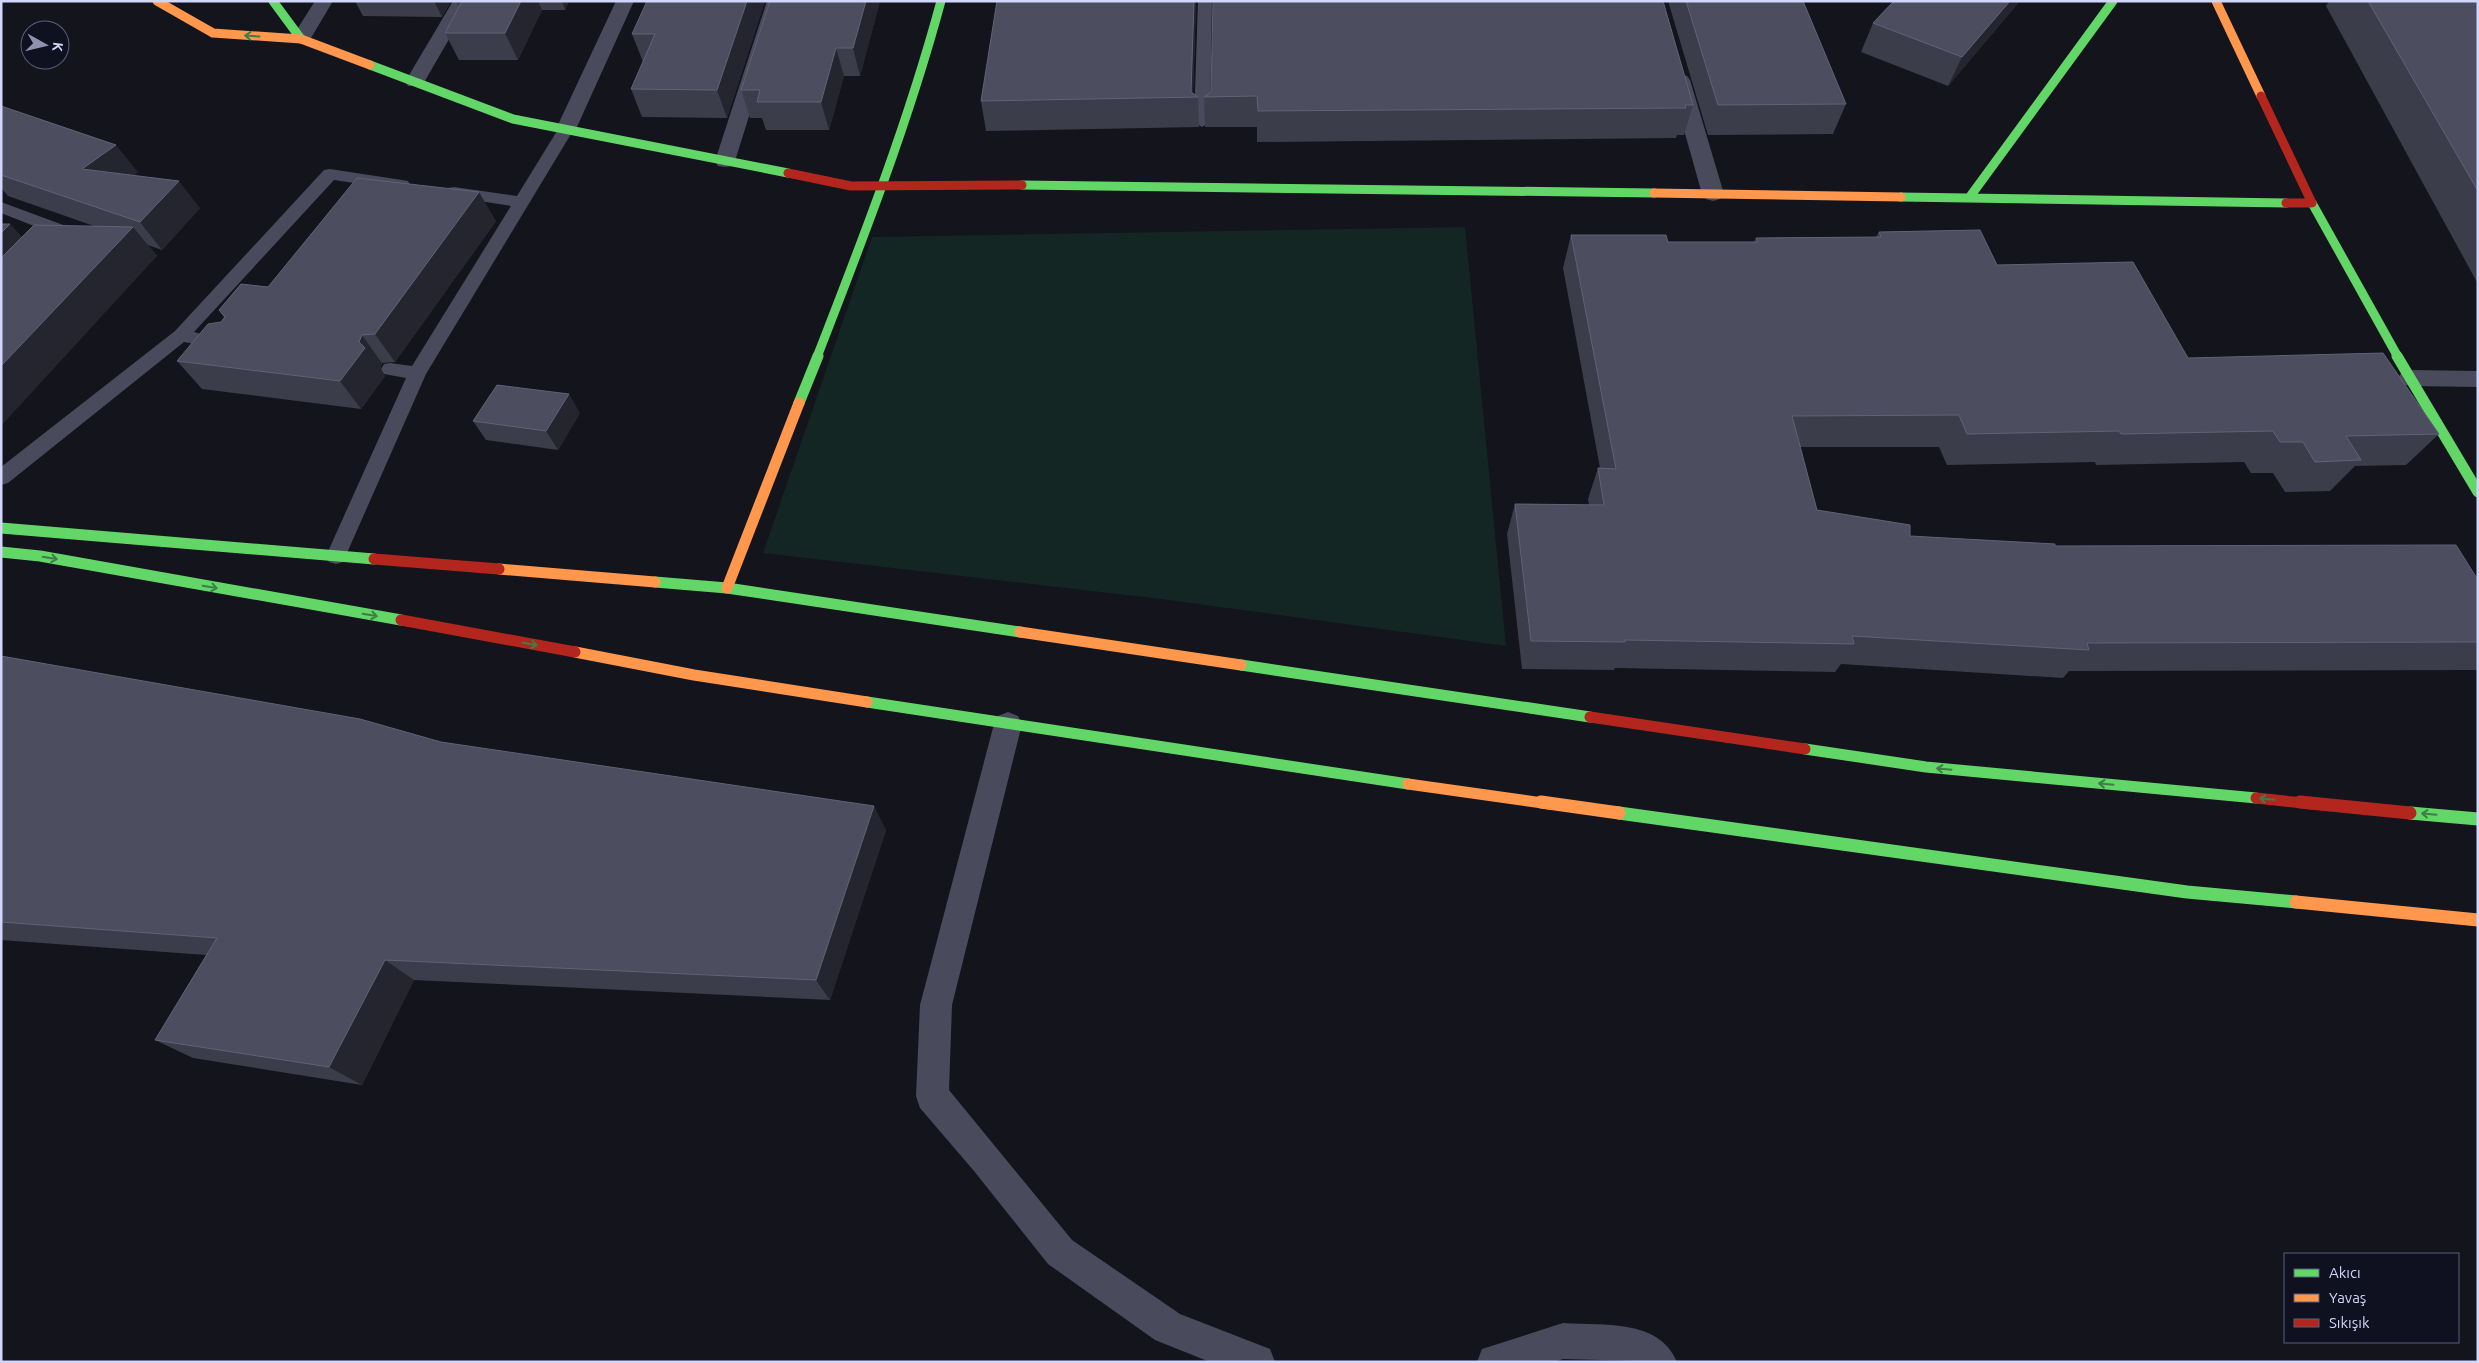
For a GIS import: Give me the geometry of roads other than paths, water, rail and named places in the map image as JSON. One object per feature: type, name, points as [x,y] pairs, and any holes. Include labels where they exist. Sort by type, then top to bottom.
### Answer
[{"type":"street","points":[[157,1],[213,33],[301,39],[513,119],[851,186],[1094,185],[2312,203]]},
{"type":"street","points":[[273,1],[301,39]]},
{"type":"street","points":[[301,39],[324,1]]},
{"type":"street","points":[[415,82],[462,1]]},
{"type":"street","points":[[566,129],[625,1]]},
{"type":"street","points":[[725,161],[776,1]]},
{"type":"street","points":[[727,588],[883,186],[930,45],[941,1]]},
{"type":"street","points":[[1969,198],[2113,1]]},
{"type":"street","points":[[2216,1],[2312,203],[2410,378],[2478,492]]},
{"type":"street","points":[[1676,66],[1712,194]]},
{"type":"street","points":[[2410,378],[2478,379]]},
{"type":"street","points":[[1,528],[727,588],[1926,767],[2478,819]]},
{"type":"street","points":[[1,552],[40,556],[478,634],[694,675],[1327,773],[2187,892],[2478,920]]},
{"type":"street","points":[[1008,724],[936,1005],[932,1096],[986,1159],[1060,1252],[1168,1327],[1257,1362]]},
{"type":"street","points":[[1496,1362],[1563,1341],[1638,1346],[1659,1362]]},
{"type":"lane","points":[[1202,122],[1206,1]]},
{"type":"lane","points":[[336,556],[417,373],[566,129]]},
{"type":"lane","points":[[1,478],[181,335],[330,174],[416,187]]},
{"type":"lane","points":[[435,190],[521,202]]},
{"type":"lane","points":[[1,207],[68,233],[49,254]]},
{"type":"lane","points":[[36,239],[62,240]]},
{"type":"lane","points":[[181,335],[209,340]]},
{"type":"lane","points":[[390,369],[417,373]]}]
